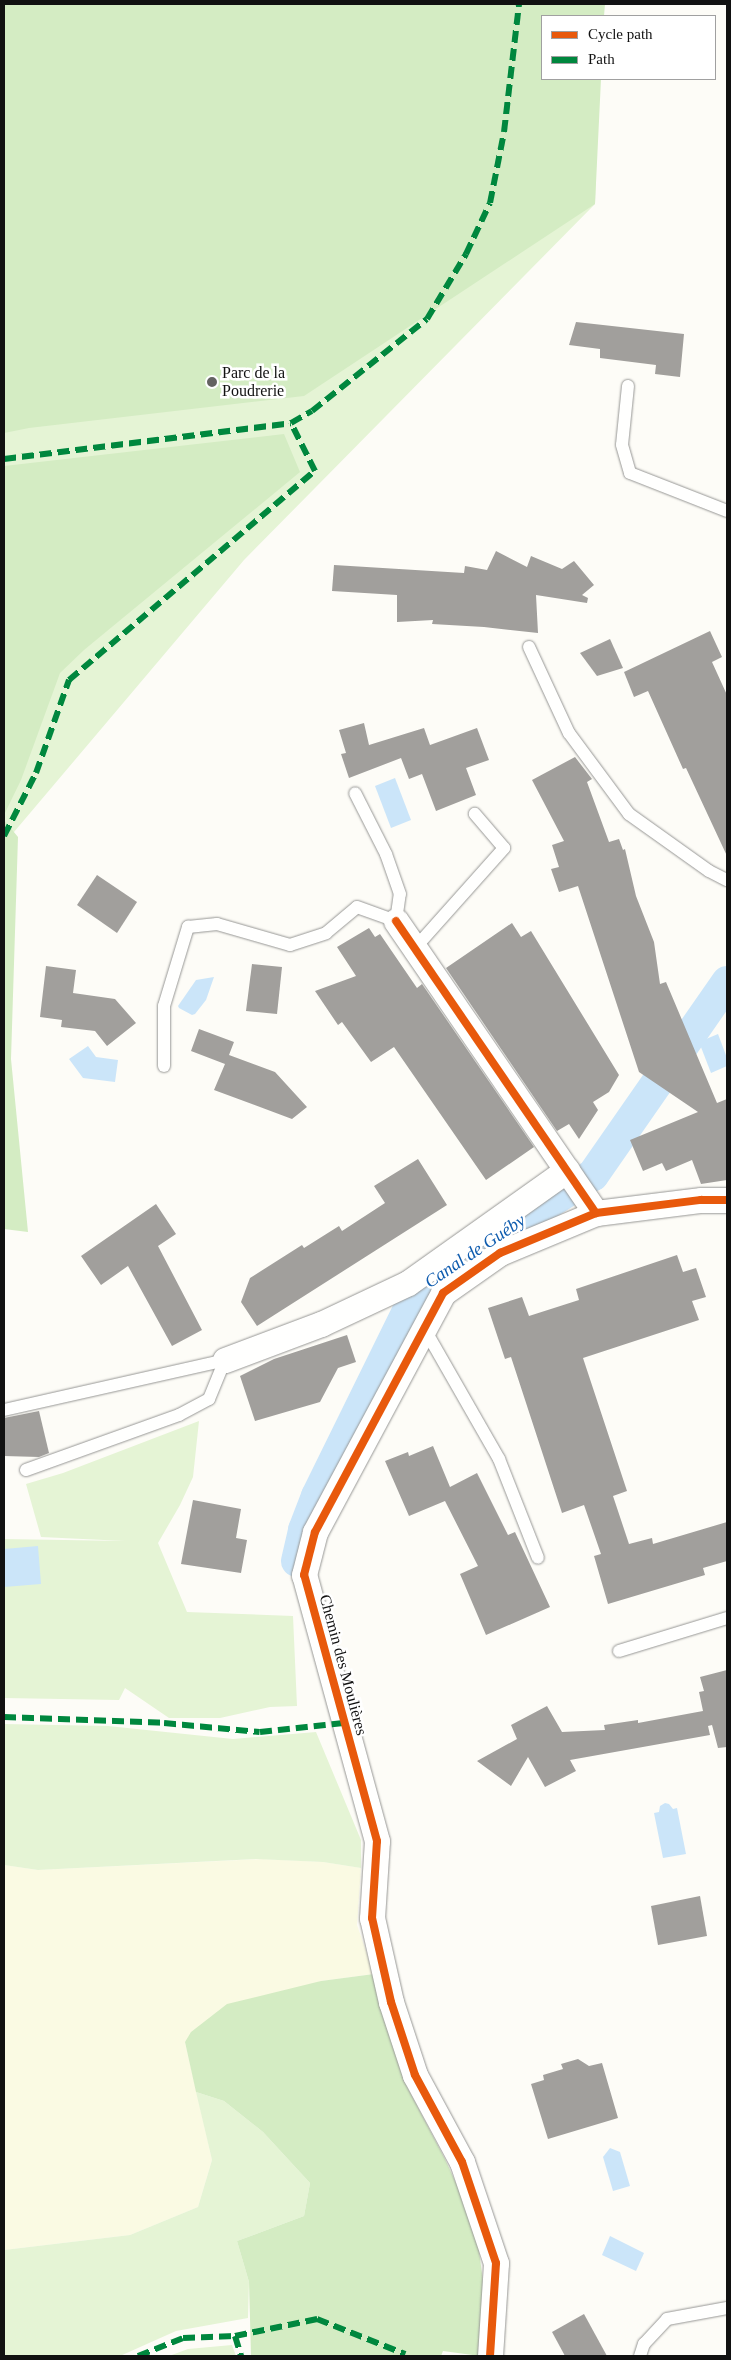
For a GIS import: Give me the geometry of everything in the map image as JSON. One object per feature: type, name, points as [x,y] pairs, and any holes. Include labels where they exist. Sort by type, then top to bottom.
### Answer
[{"type":"street","points":[[396,920],[596,1213]]},
{"type":"street","points":[[225,1360],[321,1324],[408,1283],[566,1170]]},
{"type":"street","name":"Chemin des Moulières","points":[[490,2356],[496,2264],[462,2162],[415,2075],[391,2002],[372,1918],[377,1841],[304,1575],[315,1532],[443,1293],[500,1253],[596,1213],[700,1200],[727,1200]]},
{"type":"lane","points":[[628,386],[622,445],[630,473],[727,511]]},
{"type":"lane","points":[[529,647],[570,733],[630,814],[709,872],[727,880]]},
{"type":"lane","points":[[164,1066],[164,1006],[188,927],[217,924],[290,945],[326,933],[357,906],[396,920],[400,894],[386,854],[355,793]]},
{"type":"lane","points":[[415,948],[504,848],[475,814]]},
{"type":"lane","points":[[424,1328],[499,1459],[538,1558]]},
{"type":"lane","points":[[4,1410],[225,1360]]},
{"type":"lane","points":[[26,1470],[179,1415],[209,1399],[225,1360]]},
{"type":"lane","points":[[619,1651],[727,1618]]},
{"type":"lane","points":[[640,2356],[644,2344],[667,2319],[727,2308]]},
{"type":"green space","name":"Parc de la Poudrerie","points":[[4,4],[541,16],[541,80],[599,80],[595,204],[244,560],[14,832],[4,1040]]},
{"type":"green space","name":"Parc de la Poudrerie","points":[[4,4],[605,4],[604,15],[541,15],[541,80],[601,80],[595,204],[304,396],[29,428],[4,433]]},
{"type":"green space","points":[[284,434],[300,472],[84,650],[60,673],[21,780],[4,815],[4,466]]},
{"type":"green space","points":[[4,820],[18,837],[11,1059],[28,1232],[4,1229]]},
{"type":"green space","points":[[199,1421],[193,1477],[180,1505],[158,1543],[187,1612],[293,1616],[297,1706],[270,1707],[220,1718],[169,1718],[125,1688],[119,1700],[4,1698],[4,1539],[125,1541],[41,1537],[26,1484],[63,1473]]},
{"type":"green space","points":[[4,1724],[108,1726],[233,1739],[316,1732],[361,1840],[361,1868],[323,1862],[256,1859],[38,1870],[4,1865]]},
{"type":"green space","points":[[262,1859],[323,1862],[361,1868],[357,1925],[374,1974],[321,1981],[185,2042],[212,2160],[198,2207],[130,2235],[4,2250],[4,1865],[38,1870]]},
{"type":"green space","points":[[374,1974],[404,2081],[461,2194],[478,2243],[488,2319],[480,2356],[443,2351],[441,2356],[251,2356],[249,2282],[237,2241],[304,2216],[310,2183],[263,2132],[224,2101],[196,2092],[185,2042],[191,2032],[227,2004],[321,1981]]},
{"type":"green space","points":[[196,2092],[224,2101],[263,2132],[310,2183],[304,2216],[237,2241],[249,2282],[248,2318],[176,2331],[120,2356],[4,2356],[4,2250],[130,2235],[198,2207],[212,2160]]},
{"type":"green space","points":[[232,2345],[236,2356],[169,2356],[188,2349]]},
{"type":"water","points":[[395,778],[411,820],[391,828],[375,786]]},
{"type":"water","points":[[214,977],[206,1000],[195,1014],[192,1015],[179,1008],[178,1006],[196,980]]},
{"type":"water","points":[[718,1034],[727,1058],[727,1066],[711,1073],[699,1042]]},
{"type":"water","points":[[88,1046],[96,1057],[118,1060],[115,1082],[83,1078],[69,1059]]},
{"type":"water","points":[[38,1546],[41,1584],[4,1587],[4,1549]]},
{"type":"water","points":[[665,1803],[669,1804],[673,1809],[677,1808],[686,1854],[663,1858],[654,1813],[659,1812],[660,1806]]},
{"type":"water","points":[[610,2148],[620,2152],[630,2186],[613,2191],[603,2157]]},
{"type":"water","points":[[610,2236],[644,2253],[636,2271],[602,2255]]},
{"type":"building","points":[[576,322],[684,334],[680,377],[655,374],[656,365],[600,358],[600,349],[569,345]]},
{"type":"building","points":[[496,551],[527,567],[531,556],[562,569],[574,561],[594,585],[582,595],[588,598],[587,603],[536,595],[538,633],[432,624],[433,620],[397,622],[397,595],[332,591],[334,565],[464,573],[465,566],[487,570]]},
{"type":"building","points":[[710,631],[722,657],[712,662],[727,695],[727,856],[686,768],[683,769],[648,691],[634,697],[624,672]]},
{"type":"building","points":[[610,639],[623,668],[597,676],[580,653]]},
{"type":"building","points":[[364,723],[369,745],[424,728],[430,745],[477,728],[489,760],[466,768],[476,795],[436,811],[422,774],[409,779],[401,758],[349,778],[341,754],[346,753],[339,730]]},
{"type":"building","points":[[575,757],[592,779],[587,782],[609,842],[619,839],[623,850],[625,849],[636,896],[654,942],[660,984],[666,982],[717,1103],[727,1099],[727,1180],[701,1184],[692,1160],[666,1171],[662,1163],[643,1171],[630,1140],[698,1112],[639,1072],[578,886],[559,892],[551,869],[559,867],[552,845],[564,841],[532,780]]},
{"type":"building","points":[[97,875],[137,902],[117,933],[77,905]]},
{"type":"building","points":[[512,923],[521,937],[531,931],[619,1075],[609,1092],[593,1102],[598,1110],[579,1139],[569,1124],[557,1131],[446,968]]},
{"type":"building","points":[[369,928],[375,937],[380,934],[417,988],[422,984],[534,1147],[486,1180],[394,1047],[371,1062],[342,1022],[338,1025],[315,991],[356,976],[337,947]]},
{"type":"building","points":[[252,964],[282,967],[277,1014],[246,1011]]},
{"type":"building","points":[[46,966],[76,970],[73,993],[115,999],[136,1023],[107,1046],[95,1031],[61,1027],[62,1020],[40,1017]]},
{"type":"building","points":[[199,1029],[234,1042],[229,1055],[275,1072],[307,1107],[292,1119],[214,1090],[225,1064],[191,1051]]},
{"type":"building","points":[[418,1159],[447,1205],[257,1326],[241,1302],[250,1278],[302,1245],[304,1248],[339,1226],[342,1231],[385,1203],[374,1186]]},
{"type":"building","points":[[156,1204],[176,1234],[158,1246],[202,1330],[172,1346],[128,1266],[101,1285],[81,1256]]},
{"type":"building","points":[[677,1255],[683,1272],[696,1268],[706,1297],[692,1301],[699,1320],[583,1358],[627,1491],[613,1496],[629,1544],[652,1538],[653,1544],[727,1522],[727,1561],[703,1568],[705,1575],[608,1604],[594,1556],[601,1554],[584,1505],[562,1513],[511,1357],[505,1359],[488,1308],[522,1297],[529,1316],[579,1300],[576,1289]]},
{"type":"building","points":[[347,1335],[356,1362],[338,1368],[320,1402],[255,1421],[240,1376],[274,1359]]},
{"type":"building","points":[[39,1411],[49,1453],[39,1457],[4,1456],[4,1418]]},
{"type":"building","points":[[433,1446],[450,1487],[477,1473],[508,1535],[515,1532],[550,1607],[486,1635],[460,1574],[478,1566],[445,1501],[409,1516],[385,1461],[408,1452],[409,1456]]},
{"type":"building","points":[[193,1500],[241,1509],[236,1538],[247,1540],[241,1573],[181,1564]]},
{"type":"building","points":[[727,1670],[727,1747],[718,1748],[712,1725],[708,1726],[710,1735],[570,1760],[576,1771],[545,1787],[528,1757],[511,1786],[477,1761],[517,1739],[511,1725],[547,1706],[562,1732],[605,1730],[604,1725],[638,1720],[638,1723],[703,1711],[699,1692],[704,1691],[700,1677]]},
{"type":"building","points":[[700,1896],[707,1936],[658,1945],[651,1906]]},
{"type":"building","points":[[578,2059],[589,2066],[602,2063],[618,2118],[548,2139],[531,2084],[544,2080],[543,2075],[563,2069],[561,2064]]},
{"type":"building","points":[[584,2314],[607,2356],[565,2356],[552,2332]]},
{"type":"waterway","name":"Canal de Guéby","points":[[297,1561],[304,1530],[317,1496],[422,1283],[593,1175],[727,982]]},
{"type":"marked path","points":[[4,459],[291,423],[312,411],[427,319],[466,254],[490,203],[504,132],[519,4]]},
{"type":"marked path","points":[[4,836],[36,773],[69,680],[315,471],[291,423]]},
{"type":"marked path","points":[[4,1717],[164,1723],[260,1732],[344,1723]]},
{"type":"marked path","points":[[138,2356],[183,2338],[235,2336],[317,2319],[405,2354]]},
{"type":"marked path","points":[[235,2336],[241,2356]]},
{"type":"cycle path","points":[[396,921],[596,1213]]},
{"type":"cycle path","points":[[490,2356],[496,2263],[462,2162],[415,2075],[391,2002],[372,1918],[377,1841],[304,1575],[315,1532],[443,1293],[500,1253],[596,1213],[701,1200],[727,1200]]},
{"type":"place","name":"Parc de la Poudrerie","points":[[212,382]]}]
